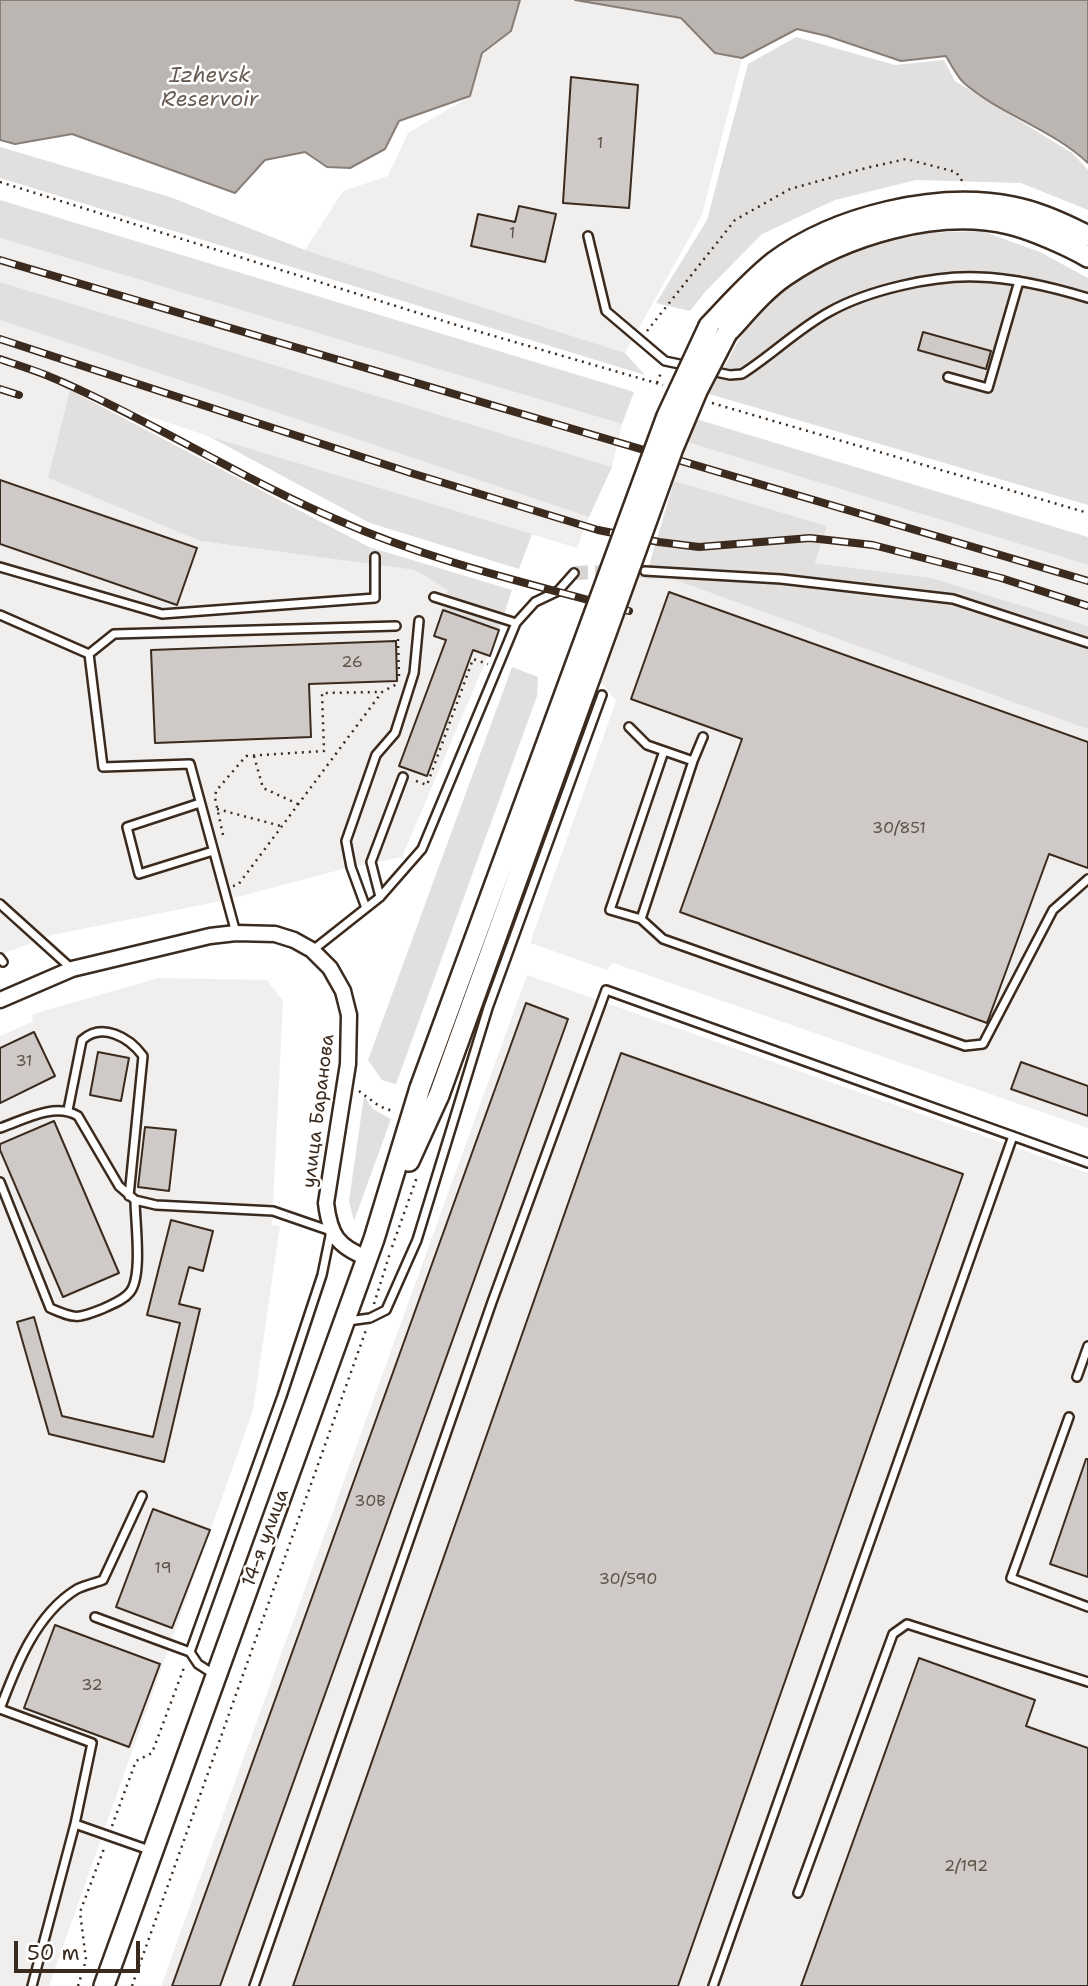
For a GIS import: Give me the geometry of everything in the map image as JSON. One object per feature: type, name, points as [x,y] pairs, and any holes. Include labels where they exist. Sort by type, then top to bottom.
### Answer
[{"type":"main road","points":[[718,329],[745,288],[775,262],[830,231],[880,214],[925,206],[969,203],[1014,207],[1066,225],[1088,236]]},
{"type":"main road","points":[[718,329],[783,278],[817,257],[854,240],[894,228],[968,219],[1011,224],[1088,257]]},
{"type":"main road","name":"14-я улица","points":[[104,1986],[367,1258],[430,1092],[667,416],[718,329]]},
{"type":"street","name":"улица Баранова","points":[[0,1000],[72,970],[211,936],[236,933],[275,934],[312,950],[337,979],[349,1015],[348,1064],[326,1203],[331,1231]]},
{"type":"street","points":[[331,1231],[349,1251],[367,1258]]},
{"type":"lane","points":[[587,236],[606,311],[665,361],[730,375],[742,374],[831,311],[883,290],[919,282],[977,276],[1046,285],[1088,298]]},
{"type":"lane","points":[[948,377],[988,388],[1019,281]]},
{"type":"lane","points":[[0,567],[162,614],[375,598],[375,557]]},
{"type":"lane","points":[[645,570],[781,579],[953,599],[1088,643]]},
{"type":"lane","points":[[312,950],[380,897],[422,849],[516,623],[536,602],[558,591],[574,573]]},
{"type":"lane","points":[[434,597],[516,623]]},
{"type":"lane","points":[[0,615],[89,654]]},
{"type":"lane","points":[[366,908],[351,867],[346,841],[376,755],[395,733],[414,673],[419,621]]},
{"type":"lane","points":[[89,654],[114,634],[396,626]]},
{"type":"lane","points":[[89,654],[103,767],[190,764],[236,933]]},
{"type":"lane","points":[[344,1322],[370,1318],[386,1311],[417,1240],[488,1008],[601,695]]},
{"type":"lane","points":[[629,727],[647,744],[692,761]]},
{"type":"lane","points":[[641,919],[692,761],[703,737]]},
{"type":"lane","points":[[664,751],[610,909],[641,919],[663,939],[965,1046],[983,1044],[1053,911],[1088,879]]},
{"type":"lane","points":[[380,897],[371,862],[402,776]]},
{"type":"lane","points":[[200,803],[127,827],[139,874],[213,851]]},
{"type":"lane","points":[[0,904],[72,970]]},
{"type":"lane","points":[[254,1986],[492,1302],[606,990],[1088,1163]]},
{"type":"lane","points":[[0,1182],[50,1308],[80,1318],[123,1300],[132,1290],[136,1277],[132,1198],[143,1056],[137,1047],[126,1039],[100,1030],[82,1040],[68,1110]]},
{"type":"lane","points":[[0,1128],[55,1110],[68,1110],[78,1116],[119,1186],[132,1198],[156,1205],[272,1211],[331,1231],[322,1275],[306,1324],[190,1652]]},
{"type":"lane","points":[[713,1986],[1013,1136]]},
{"type":"lane","points":[[1077,1377],[1088,1346]]},
{"type":"lane","points":[[1069,1417],[1011,1578],[1088,1608]]},
{"type":"lane","points":[[32,1986],[75,1824],[92,1743],[0,1709],[18,1663],[51,1610],[78,1589],[103,1580],[142,1496]]},
{"type":"lane","points":[[95,1617],[190,1652],[198,1664],[216,1675]]},
{"type":"lane","points":[[798,1893],[893,1634],[907,1624],[1088,1682]]},
{"type":"lane","points":[[75,1824],[152,1852]]},
{"type":"path","points":[[640,340],[735,220],[790,190],[866,167],[906,159],[956,173],[967,188]]},
{"type":"path","points":[[0,183],[463,327],[643,378]]},
{"type":"path","points":[[708,402],[1088,513]]},
{"type":"path","points":[[223,888],[238,884],[382,692],[399,682],[400,654],[396,626]]},
{"type":"path","points":[[402,776],[427,785],[473,659],[498,668]]},
{"type":"path","points":[[223,834],[215,798],[216,791],[246,757],[324,751],[322,693],[382,692]]},
{"type":"path","points":[[254,756],[263,788],[298,804]]},
{"type":"path","points":[[217,809],[282,826]]},
{"type":"path","points":[[358,1090],[379,1106],[399,1113]]},
{"type":"path","points":[[132,1986],[370,1318],[388,1257],[420,1168]]},
{"type":"shaded area","points":[[520,0],[575,0],[681,18],[715,53],[742,58],[702,215],[625,353],[305,250],[343,191],[388,176],[408,133],[471,96],[482,53],[511,31]]},
{"type":"shaded area","points":[[796,37],[895,65],[944,60],[955,81],[1072,153],[1088,170],[1088,210],[1021,183],[916,180],[835,200],[762,234],[690,311],[656,303],[707,220],[748,64]]},
{"type":"shaded area","points":[[0,147],[170,197],[305,250],[625,353],[645,375],[0,178]]},
{"type":"shaded area","points":[[0,200],[634,392],[622,424],[0,238]]},
{"type":"shaded area","points":[[982,231],[1040,252],[1088,278],[1088,505],[709,394],[745,329],[766,305],[796,280],[877,240],[921,233]]},
{"type":"shaded area","points":[[0,238],[622,424],[612,467],[0,282]]},
{"type":"shaded area","points":[[0,282],[612,467],[589,517],[0,320]]},
{"type":"shaded area","points":[[0,320],[589,517],[577,548],[208,436],[70,390],[48,478],[200,541],[415,570],[448,590],[444,610],[499,630],[402,857],[343,869],[226,900],[52,935],[0,955]]},
{"type":"shaded area","points":[[70,390],[369,547],[512,590],[499,630],[443,610],[448,590],[415,570],[200,541],[48,478]]},
{"type":"shaded area","points":[[696,419],[1088,537],[1088,565],[687,442]]},
{"type":"shaded area","points":[[208,436],[532,534],[519,569],[370,523]]},
{"type":"shaded area","points":[[687,442],[1088,565],[1088,626],[932,578],[815,563],[827,527],[674,481]]},
{"type":"shaded area","points":[[674,481],[827,526],[815,563],[932,578],[1088,626],[1088,729],[670,578],[645,579]]},
{"type":"shaded area","points":[[670,577],[1088,728],[1088,1128],[613,963],[607,970],[530,943],[616,701],[601,682],[636,579]]},
{"type":"shaded area","points":[[512,667],[538,677],[537,696],[396,1084],[382,1080],[368,1060]]},
{"type":"shaded area","points":[[527,975],[1088,1173],[1088,1986],[161,1986]]},
{"type":"shaded area","points":[[158,978],[267,980],[283,1001],[272,1225],[280,1226],[253,1410],[49,1986],[0,1986],[0,1036],[32,1022],[33,1014]]},
{"type":"shaded area","points":[[364,1096],[373,1109],[391,1119],[354,1221],[349,1201]]},
{"type":"water","name":"Izhevsk Reservoir","points":[[0,0],[520,0],[511,31],[482,53],[470,96],[399,121],[385,149],[350,168],[327,167],[305,152],[265,160],[235,193],[72,134],[15,144],[0,140]]},
{"type":"water","points":[[575,0],[1088,0],[1088,163],[1059,141],[978,94],[961,80],[946,56],[901,61],[827,36],[797,29],[742,58],[715,53],[681,18]]},
{"type":"building","points":[[571,77],[638,85],[629,208],[563,203]]},
{"type":"building","points":[[519,206],[556,214],[545,262],[471,246],[478,214],[515,222]]},
{"type":"building","points":[[923,332],[991,351],[986,369],[918,350]]},
{"type":"building","points":[[0,480],[197,548],[177,605],[0,544]]},
{"type":"building","points":[[669,592],[1088,742],[1088,868],[1049,854],[987,1023],[680,912],[742,739],[631,699]]},
{"type":"building","points":[[443,610],[499,630],[490,656],[473,650],[427,776],[399,766],[446,640],[434,636]]},
{"type":"building","points":[[396,641],[397,681],[309,684],[311,737],[155,743],[151,650]]},
{"type":"building","points":[[526,1003],[568,1019],[220,1986],[172,1986]]},
{"type":"building","points":[[34,1032],[55,1076],[0,1103],[0,1048]]},
{"type":"building","points":[[98,1052],[129,1058],[121,1101],[90,1095]]},
{"type":"building","points":[[621,1053],[963,1174],[678,1986],[293,1986]]},
{"type":"building","points":[[1021,1062],[1088,1086],[1088,1116],[1011,1089]]},
{"type":"building","points":[[54,1121],[119,1273],[63,1297],[0,1150],[0,1144]]},
{"type":"building","points":[[145,1127],[176,1130],[169,1191],[138,1187]]},
{"type":"building","points":[[171,1220],[213,1231],[203,1271],[189,1267],[179,1304],[200,1309],[164,1462],[49,1434],[17,1322],[34,1317],[62,1416],[153,1437],[180,1323],[147,1315]]},
{"type":"building","points":[[1088,1459],[1088,1577],[1050,1564]]},
{"type":"building","points":[[153,1509],[210,1530],[172,1628],[116,1607]]},
{"type":"building","points":[[55,1625],[160,1664],[129,1747],[24,1708]]},
{"type":"building","points":[[919,1658],[1035,1700],[1026,1726],[1088,1748],[1088,1986],[801,1986]]},
{"type":"tunnel","points":[[574,573],[645,571]]},
{"type":"railway","points":[[0,260],[1088,581]]},
{"type":"railway","points":[[0,339],[411,473],[598,530],[699,547],[810,538],[873,545],[1001,578],[1088,606]]},
{"type":"railway","points":[[0,359],[96,397],[269,488],[375,536],[483,571],[629,611]]},
{"type":"railway","points":[[0,389],[19,395]]}]
